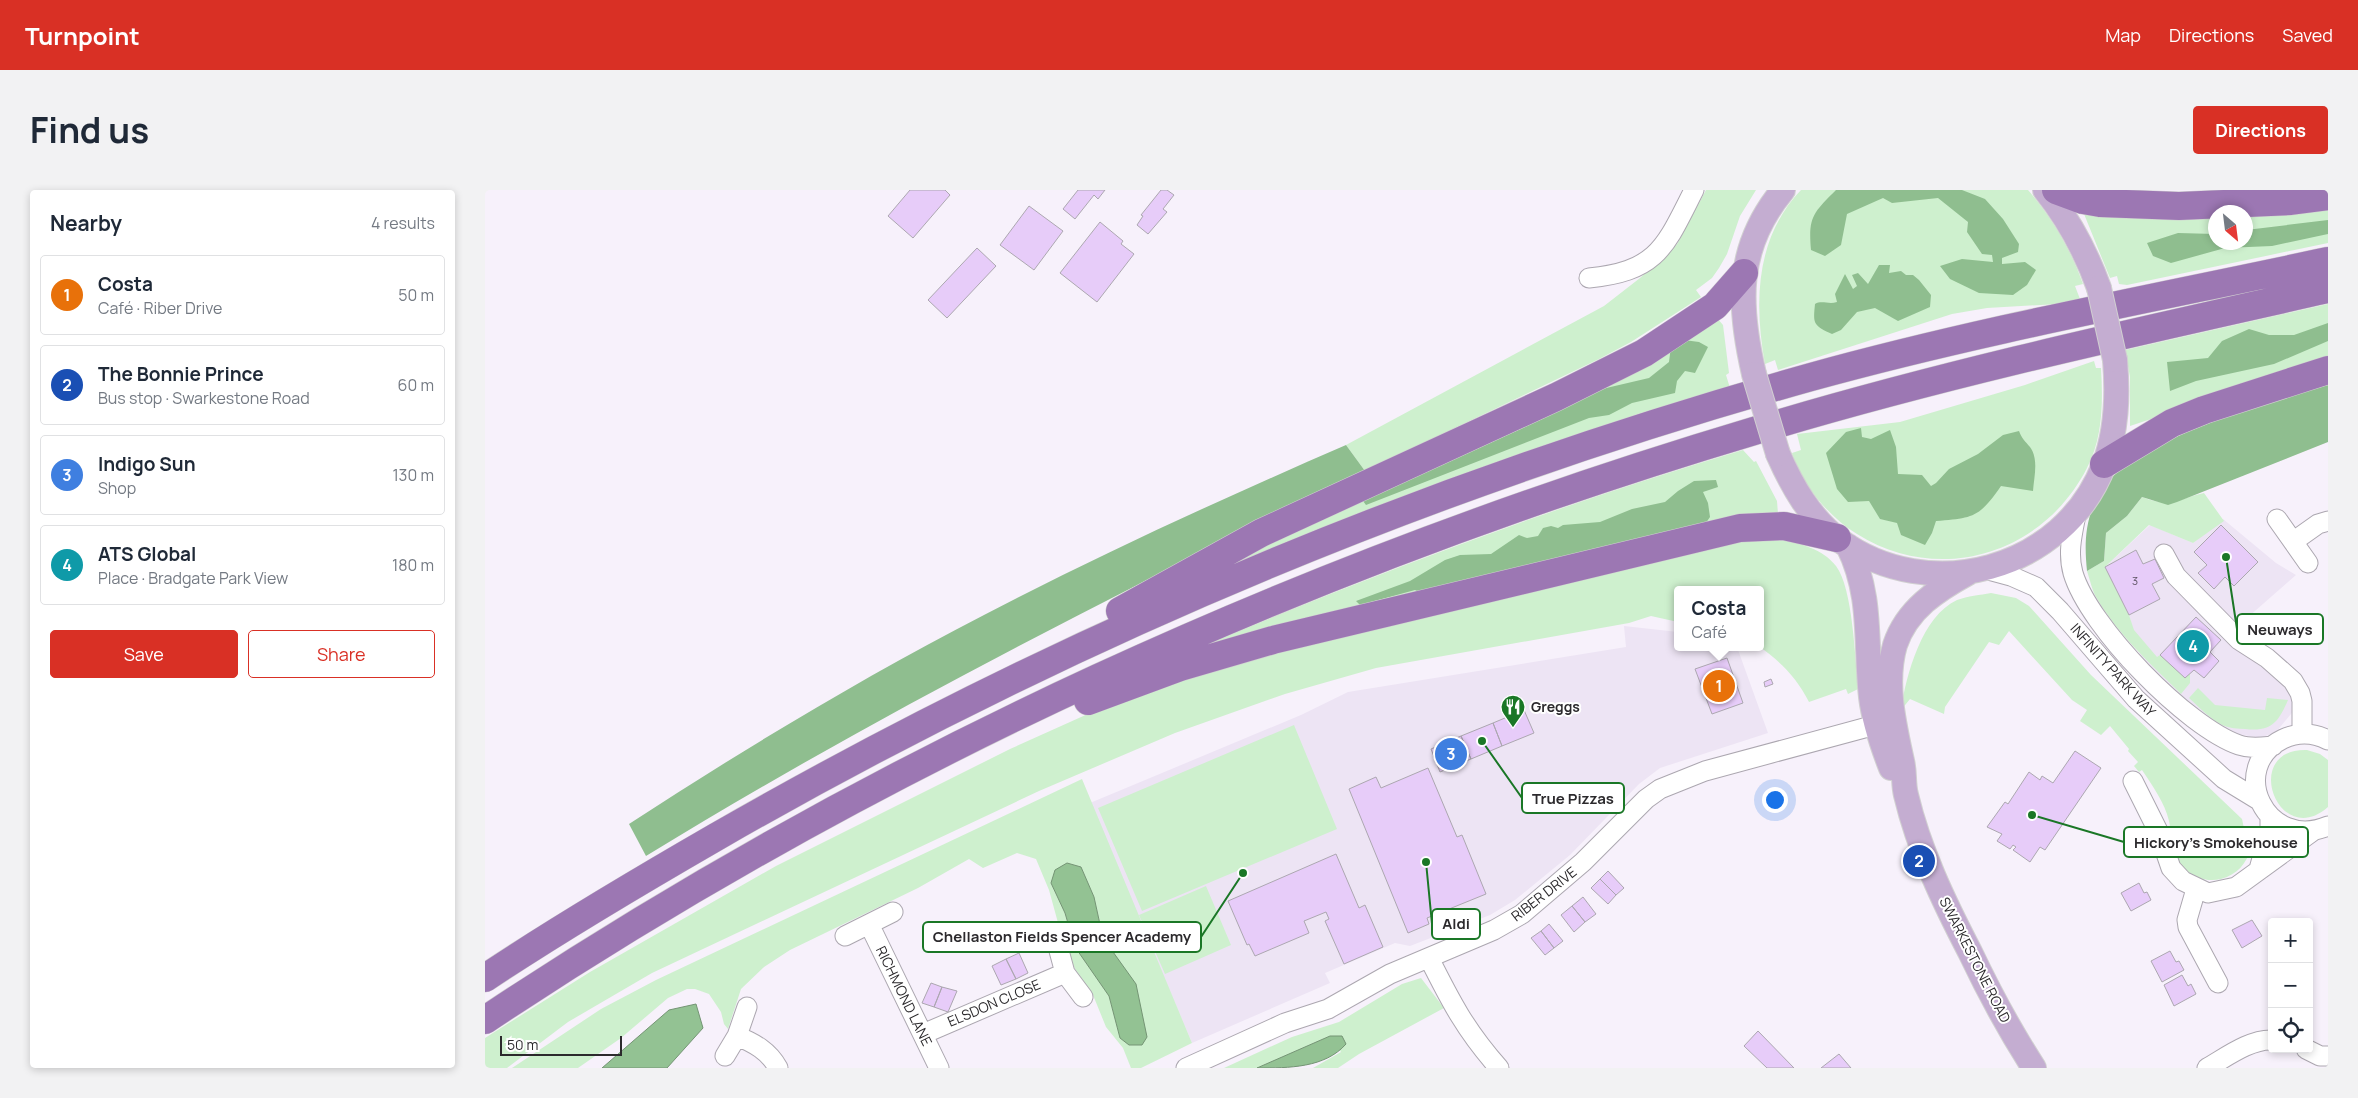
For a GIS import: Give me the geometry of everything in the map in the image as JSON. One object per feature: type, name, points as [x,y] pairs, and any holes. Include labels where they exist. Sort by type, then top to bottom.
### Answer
[{"type":"highway","points":[[2056,190],[2083,200],[2100,203],[2179,206],[2291,201],[2328,196]]},
{"type":"highway","points":[[485,978],[611,897],[809,783],[923,723],[1030,670],[1246,572],[1468,487],[1717,405],[1925,347],[2328,261]]},
{"type":"highway","points":[[923,723],[1041,652],[1170,584],[1261,533],[1556,397],[1644,353],[1715,306],[1744,272]]},
{"type":"highway","points":[[485,1020],[637,923],[733,866],[874,788],[1084,683],[1255,608],[1488,517],[1709,444],[1839,407],[2048,354],[2328,290]]},
{"type":"highway","points":[[2105,464],[2172,423],[2204,410],[2328,370]]},
{"type":"highway","points":[[874,788],[953,760],[1136,682],[1273,640],[1740,528],[1784,526],[1842,542]]},
{"type":"main road","points":[[1783,190],[1763,219],[1753,242],[1744,272],[1744,331],[1754,374],[1778,454],[1795,489],[1808,510],[1842,542],[1885,565],[1935,574],[1977,571]]},
{"type":"main road","name":"SWARKESTONE ROAD","points":[[1884,722],[1890,690],[1893,657],[1906,622],[1929,596],[1977,571],[2032,548],[2048,538],[2077,510],[2105,464],[2113,437],[2116,411],[2115,360],[2099,288],[2088,259],[2068,221],[2045,190]]},
{"type":"main road","name":"SWARKESTONE ROAD","points":[[1842,542],[1861,575],[1866,599],[1869,674],[1884,722],[1892,770],[1905,792],[1916,830],[1948,908],[1996,1004],[2035,1068]]},
{"type":"street","points":[[1589,278],[1626,273],[1653,257],[1663,246],[1695,190]]},
{"type":"street","name":"INFINITY PARK WAY","points":[[2077,510],[2070,554],[2077,585],[2090,607],[2134,664],[2178,706],[2227,740],[2242,746],[2257,748],[2273,746]]},
{"type":"street","points":[[2277,519],[2308,563]]},
{"type":"street","points":[[2294,542],[2319,524],[2328,521]]},
{"type":"street","points":[[2164,554],[2176,576],[2239,640],[2267,658],[2293,681],[2302,701],[2302,734]]},
{"type":"street","name":"INFINITY PARK WAY","points":[[1977,571],[2011,576],[2036,587],[2060,611],[2136,699],[2224,779],[2259,801]]},
{"type":"street","name":"RIBER DRIVE","points":[[1186,1068],[1285,1023],[1328,1009],[1390,974],[1499,928],[1522,914],[1583,862],[1645,799],[1680,779],[1884,722]]},
{"type":"street","points":[[2320,828],[2303,832],[2285,828],[2270,817],[2259,801],[2257,771],[2263,757],[2273,746],[2287,738],[2302,734],[2318,736],[2328,740]]},
{"type":"street","points":[[2133,781],[2159,833],[2171,868],[2183,881],[2196,889],[2213,892],[2236,887],[2259,869],[2320,828]]},
{"type":"street","points":[[2259,869],[2271,830],[2270,817]]},
{"type":"street","points":[[2196,889],[2187,920],[2188,927],[2218,983]]},
{"type":"street","points":[[845,936],[893,912]]},
{"type":"street","name":"RICHMOND LANE","points":[[869,924],[939,1068]]},
{"type":"street","points":[[1058,947],[1065,973],[1083,997]]},
{"type":"street","points":[[1429,958],[1456,1012],[1473,1038],[1499,1068]]},
{"type":"street","name":"ELSDON CLOSE","points":[[923,1034],[1021,990],[1065,973]]},
{"type":"street","points":[[725,1056],[737,1036],[747,1007]]},
{"type":"street","points":[[737,1036],[756,1044],[766,1052],[778,1068]]},
{"type":"street","points":[[2207,1068],[2244,1048],[2268,1040]]},
{"type":"shaded area","points":[[1706,190],[1756,190],[1740,216],[1727,254],[1719,268],[1712,278],[1696,290],[1701,297],[1631,342],[1599,359],[1365,471],[1346,445],[1604,306],[1640,278],[1677,244]]},
{"type":"shaded area","points":[[1801,190],[2028,190],[2053,223],[2072,258],[2083,284],[2075,286],[2080,299],[2058,304],[1987,308],[1952,314],[1778,370],[1775,360],[1765,364],[1759,295],[1766,250],[1774,229],[1786,209]]},
{"type":"shaded area","points":[[1836,190],[1962,190],[1985,199],[2003,219],[2019,244],[2018,252],[2002,258],[2002,264],[2025,262],[2036,270],[2027,285],[2013,295],[1979,293],[1950,279],[1940,266],[1962,259],[1993,262],[1992,255],[1982,254],[1967,232],[1968,222],[1938,198],[1892,203],[1883,198],[1847,214],[1841,245],[1825,256],[1811,250],[1810,230],[1817,210]]},
{"type":"shaded area","points":[[2328,205],[2328,243],[2127,285],[2119,284],[2117,276],[2110,278],[2082,209],[2208,214],[2208,250],[2253,250],[2253,212]]},
{"type":"shaded area","points":[[2328,220],[2328,234],[2272,246],[2253,247],[2253,229]]},
{"type":"shaded area","points":[[2178,233],[2208,234],[2208,250],[2218,250],[2171,263],[2153,256],[2147,243]]},
{"type":"shaded area","points":[[1879,265],[1890,265],[1889,273],[1901,271],[1906,275],[1913,275],[1931,295],[1930,307],[1898,321],[1875,308],[1857,312],[1841,330],[1832,334],[1818,326],[1814,320],[1815,304],[1820,302],[1837,302],[1835,294],[1845,274],[1853,289],[1857,286],[1852,275],[1858,273],[1868,284]]},
{"type":"shaded area","points":[[2328,304],[2328,363],[2247,387],[2130,426],[2130,377],[2125,350]]},
{"type":"shaded area","points":[[1717,318],[1723,325],[1729,373],[1726,375],[1730,388],[1641,413],[1510,458],[1313,531],[1313,534],[1209,578],[1206,573]]},
{"type":"shaded area","points":[[2328,323],[2328,341],[2274,364],[2196,381],[2170,391],[2167,362],[2208,358],[2222,341],[2249,329],[2269,335],[2294,335]]},
{"type":"shaded area","points":[[1684,340],[1699,342],[1708,347],[1695,373],[1685,371],[1677,381],[1675,393],[1632,403],[1609,415],[1589,418],[1366,505],[1363,501],[1540,420],[1602,389],[1649,378],[1669,362],[1671,346]]},
{"type":"shaded area","points":[[2094,361],[2096,368],[2101,368],[2102,406],[2099,432],[2087,468],[2068,498],[2044,522],[2017,540],[1987,553],[1955,559],[1922,558],[1889,550],[1857,534],[1846,527],[1818,499],[1803,477],[1792,453],[1801,450],[1797,434],[1900,422],[2025,385]]},
{"type":"shaded area","points":[[2328,385],[2328,442],[2168,505],[2142,497],[2127,516],[2106,533],[2104,561],[2087,571],[2086,540],[2092,510],[2101,491],[2118,472],[2142,455],[2172,439],[2205,425],[2239,412]]},
{"type":"shaded area","points":[[1861,428],[1862,437],[1871,439],[1890,430],[1896,447],[1898,474],[1922,475],[1931,486],[1949,469],[1978,454],[2003,435],[2019,431],[2033,452],[2035,468],[2033,491],[2001,486],[1987,505],[1974,514],[1959,519],[1936,521],[1925,545],[1901,535],[1897,523],[1880,519],[1869,501],[1848,502],[1837,489],[1826,453],[1846,432]]},
{"type":"shaded area","points":[[1346,445],[1365,471],[1182,562],[911,704],[821,753],[646,856],[629,824],[804,715],[938,639],[1029,592],[1164,527]]},
{"type":"shaded area","points":[[1743,450],[1754,462],[1756,461],[1777,501],[1778,514],[1146,671],[1292,609],[1516,524]]},
{"type":"shaded area","points":[[1716,480],[1718,487],[1703,492],[1708,503],[1710,517],[1703,527],[1425,595],[1415,590],[1360,605],[1356,601],[1410,581],[1445,560],[1460,555],[1491,554],[1519,535],[1527,538],[1538,536],[1543,528],[1551,526],[1558,528],[1563,525],[1600,522],[1632,509],[1665,502],[1694,481]]},
{"type":"shaded area","points":[[2204,493],[2224,521],[2193,543],[2149,525],[2105,567],[2129,615],[2134,630],[2157,657],[2160,655],[2190,673],[2190,683],[2181,694],[2135,648],[2104,611],[2092,588],[2087,571],[2104,561],[2106,533],[2127,516],[2142,497],[2167,502]]},
{"type":"shaded area","points":[[2223,519],[2276,563],[2296,575],[2239,625],[2310,691],[2276,732],[2260,738],[2228,732],[2198,716],[2142,662],[2129,615],[2105,567],[2150,525],[2193,543]]},
{"type":"shaded area","points":[[1767,537],[1814,549],[1830,559],[1842,576],[1850,607],[1858,689],[1848,694],[1846,689],[1809,702],[1788,671],[1764,650],[1764,586],[1674,586],[1674,621],[1651,616],[1629,623],[1376,668],[1285,694],[1175,733],[1039,791],[652,973],[568,1022],[507,1068],[485,1068],[485,1038],[590,972],[776,866],[1010,749],[1090,713],[1136,695],[1228,665],[1674,553]]},
{"type":"shaded area","points":[[1991,593],[2016,598],[2029,606],[2091,675],[2242,819],[2245,833],[2242,843],[2257,844],[2256,849],[2251,848],[2241,868],[2227,877],[2212,880],[2196,876],[2182,866],[2177,860],[2170,844],[2170,824],[2165,808],[2142,770],[2139,772],[2134,766],[2138,762],[2128,751],[2129,749],[2110,726],[2101,735],[2080,721],[2087,710],[2072,700],[2009,631],[1999,645],[1989,642],[1945,707],[1944,714],[1910,699],[1901,710],[1912,664],[1925,633],[1934,619],[1957,600]]},
{"type":"shaded area","points":[[1624,626],[1674,632],[1674,651],[1738,651],[1768,733],[1660,768],[1639,784],[1570,855],[1515,900],[1490,915],[1410,946],[1395,943],[1325,973],[1330,983],[1192,1043],[1090,803],[1301,715],[1348,692],[1626,647]]},
{"type":"shaded area","points":[[2198,688],[2215,705],[2265,710],[2267,698],[2288,700],[2281,715],[2273,724],[2254,730],[2236,729],[2218,722],[2189,698]]},
{"type":"shaded area","points":[[1294,725],[1337,829],[1142,911],[1098,808]]},
{"type":"shaded area","points":[[2307,750],[2320,754],[2328,760],[2328,807],[2310,817],[2294,816],[2282,808],[2274,794],[2271,779],[2275,764],[2287,754]]},
{"type":"shaded area","points":[[1082,779],[1192,1043],[1141,1068],[1131,1068],[1123,1048],[1106,1027],[1093,995],[1075,969],[1063,941],[1049,890],[1036,859],[1017,853],[983,868],[969,859],[918,888],[790,950],[764,967],[741,989],[728,1029],[724,1024],[721,1012],[709,994],[695,989],[687,989],[668,998],[621,1038],[578,1068],[512,1068],[601,1009],[656,980]],"holes":[[[1067,863],[1081,867],[1094,897],[1120,1038],[1109,996],[1075,947],[1065,913],[1051,883]]]},
{"type":"shaded area","points":[[1067,863],[1081,867],[1094,897],[1103,938],[1136,984],[1147,1037],[1142,1045],[1129,1045],[1120,1038],[1109,996],[1075,947],[1065,913],[1051,883],[1055,870]]},
{"type":"shaded area","points":[[1206,886],[1231,945],[1165,974],[1139,915]]},
{"type":"shaded area","points":[[1421,978],[1444,1008],[1359,1054],[1338,1068],[1313,1068],[1341,1052],[1330,1036],[1257,1068],[1224,1068],[1292,1037],[1339,1022],[1402,984]]},
{"type":"shaded area","points":[[696,1004],[703,1028],[667,1068],[602,1068],[669,1010]]},
{"type":"shaded area","points":[[1330,1036],[1342,1036],[1346,1044],[1328,1058],[1294,1067],[1257,1068]]},
{"type":"building","points":[[910,190],[945,190],[950,195],[913,238],[888,216]]},
{"type":"building","points":[[1078,190],[1105,190],[1098,199],[1094,195],[1075,219],[1063,209]]},
{"type":"building","points":[[1161,190],[1167,190],[1174,195],[1163,209],[1167,212],[1148,234],[1137,225],[1143,216],[1141,215]]},
{"type":"building","points":[[1029,206],[1063,231],[1034,270],[1000,245]]},
{"type":"building","points":[[1100,222],[1123,241],[1121,244],[1134,254],[1097,302],[1060,273]]},
{"type":"building","points":[[977,248],[996,266],[947,318],[928,300]]},
{"type":"building","points":[[2221,525],[2258,562],[2234,586],[2225,577],[2214,589],[2198,573],[2207,565],[2194,552]]},
{"type":"building","points":[[2136,550],[2143,564],[2155,559],[2164,578],[2152,584],[2160,599],[2129,615],[2105,567]]},
{"type":"building","points":[[2196,617],[2221,640],[2210,652],[2219,661],[2204,678],[2194,670],[2185,678],[2160,655]]},
{"type":"building","points":[[1727,658],[1743,703],[1712,714],[1695,669]]},
{"type":"building","points":[[1771,679],[1773,684],[1765,687],[1764,682]]},
{"type":"building","name":"Greggs","points":[[1524,710],[1534,733],[1502,746],[1493,723]]},
{"type":"building","points":[[1493,723],[1502,746],[1471,759],[1461,736]]},
{"type":"building","points":[[1461,736],[1471,759],[1440,772],[1431,749]]},
{"type":"building","points":[[2075,751],[2101,768],[2045,850],[2040,847],[2030,862],[2013,850],[2016,847],[2013,845],[2010,849],[1997,841],[2002,834],[1987,827],[2005,802],[2008,804],[2029,772],[2040,780],[2042,776],[2053,783]]},
{"type":"building","points":[[1428,768],[1457,837],[1462,835],[1486,894],[1427,918],[1429,924],[1408,933],[1349,789],[1376,777],[1381,788]]},
{"type":"building","points":[[1336,854],[1359,908],[1365,905],[1383,947],[1344,964],[1325,921],[1329,919],[1326,912],[1304,921],[1309,933],[1255,956],[1249,944],[1247,945],[1228,901]]},
{"type":"building","points":[[1608,871],[1624,888],[1616,895],[1600,879]]},
{"type":"building","points":[[1600,879],[1616,895],[1608,904],[1591,888]]},
{"type":"building","points":[[2139,883],[2144,893],[2147,892],[2151,900],[2131,911],[2121,893]]},
{"type":"building","points":[[1583,897],[1596,914],[1585,922],[1572,906]]},
{"type":"building","points":[[1572,906],[1585,922],[1574,932],[1561,915]]},
{"type":"building","points":[[2252,920],[2262,936],[2242,948],[2232,930]]},
{"type":"building","points":[[1549,924],[1563,941],[1554,948],[1541,931]]},
{"type":"building","points":[[1541,931],[1554,948],[1545,955],[1531,938]]},
{"type":"building","points":[[2170,951],[2176,962],[2179,961],[2184,970],[2162,982],[2151,961]]},
{"type":"building","points":[[1019,953],[1028,973],[1016,979],[1006,959]]},
{"type":"building","points":[[1006,959],[1016,979],[1001,985],[992,966]]},
{"type":"building","points":[[2182,975],[2188,986],[2191,984],[2196,994],[2174,1006],[2164,985]]},
{"type":"building","points":[[931,983],[942,987],[934,1007],[922,1003]]},
{"type":"building","points":[[942,987],[957,991],[948,1012],[934,1007]]},
{"type":"building","points":[[1758,1031],[1794,1068],[1767,1068],[1744,1046]]},
{"type":"building","points":[[1839,1054],[1851,1068],[1821,1068]]},
{"type":"place","name":"Neuways","points":[[2226,557]]},
{"type":"place","name":"ATS Global","points":[[2193,646]]},
{"type":"place","name":"Costa","points":[[1719,686]]},
{"type":"place","name":"Greggs","points":[[1513,728]]},
{"type":"place","name":"True Pizzas","points":[[1482,741]]},
{"type":"place","name":"Indigo Sun","points":[[1451,754]]},
{"type":"place","name":"Hickory's Smokehouse","points":[[2032,815]]},
{"type":"place","name":"The Bonnie Prince","points":[[1919,861]]},
{"type":"place","name":"Aldi","points":[[1426,862]]},
{"type":"place","name":"Chellaston Fields Spencer Academy","points":[[1243,873]]}]
